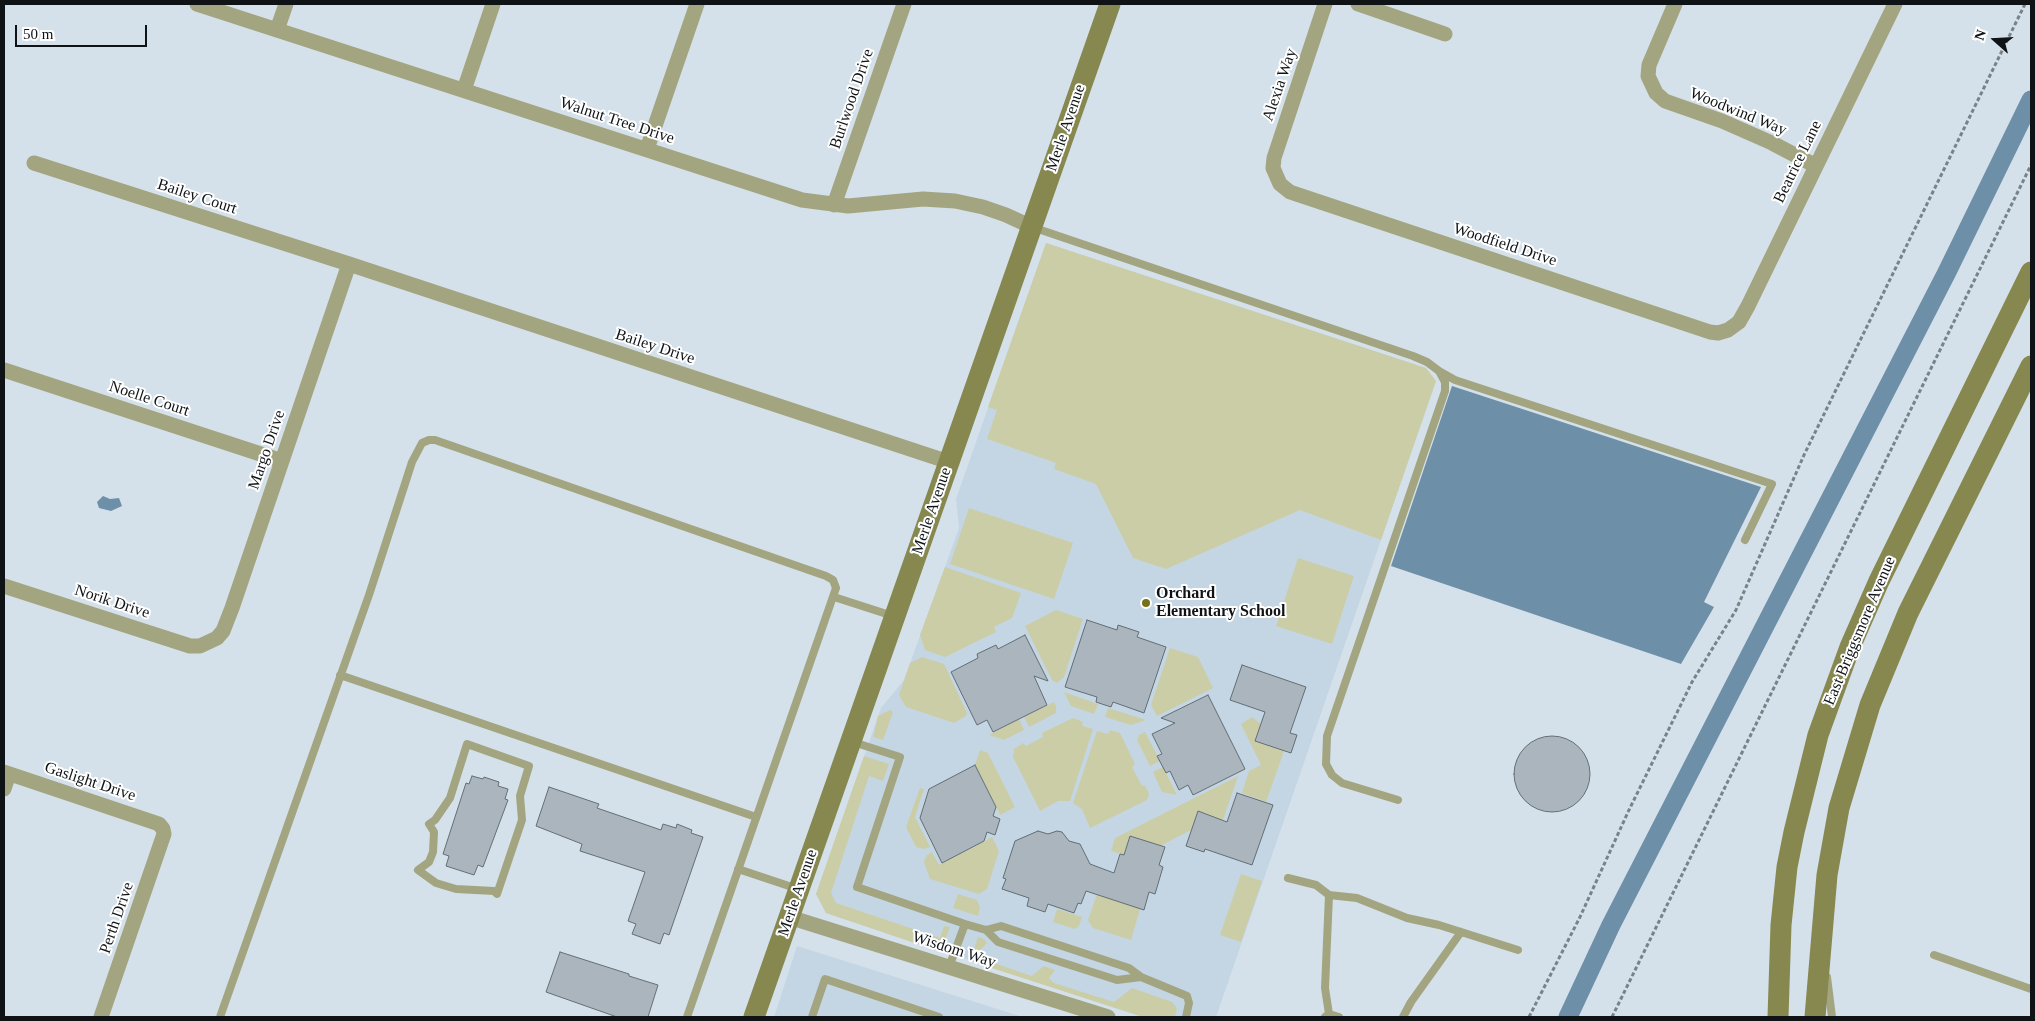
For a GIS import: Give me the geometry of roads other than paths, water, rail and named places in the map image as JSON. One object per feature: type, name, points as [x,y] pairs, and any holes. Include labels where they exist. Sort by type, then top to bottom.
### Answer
[{"type":"main road","name":"Merle Avenue","points":[[754,1017],[1110,4]]},
{"type":"main road","name":"East Briggsmore Avenue","points":[[1778,1017],[1781,926],[1787,867],[1818,735],[1847,653],[1879,581],[2031,272]]},
{"type":"main road","points":[[1815,1017],[1821,927],[1827,875],[1839,808],[1858,742],[1881,676],[1908,613],[2031,366]]},
{"type":"street","name":"Walnut Tree Drive","points":[[197,4],[802,200],[834,205],[867,205],[923,199],[955,201],[983,206],[1032,227]]},
{"type":"street","points":[[277,30],[286,4]]},
{"type":"street","points":[[464,90],[493,4]]},
{"type":"street","points":[[647,149],[697,4]]},
{"type":"street","name":"Burlwood Drive","points":[[834,205],[904,4]]},
{"type":"street","name":"Alexia Way","points":[[1277,178],[1274,158],[1325,4]]},
{"type":"street","points":[[1358,4],[1445,34]]},
{"type":"street","name":"Woodwind Way","points":[[1675,4],[1649,65],[1648,76],[1651,86],[1656,93],[1665,101],[1738,128],[1816,166]]},
{"type":"street","name":"Beatrice Lane","points":[[1728,330],[1739,322],[1748,306],[1895,4]]},
{"type":"street","name":"Bailey Court","points":[[34,163],[349,264]]},
{"type":"street","name":"Woodfield Drive","points":[[1277,178],[1280,184],[1290,192],[1710,332],[1728,330]]},
{"type":"street","name":"Margo Drive","points":[[211,642],[223,632],[349,264]]},
{"type":"street","name":"Bailey Drive","points":[[349,264],[949,462]]},
{"type":"street","name":"Noelle Court","points":[[4,370],[282,461]]},
{"type":"street","name":"Norik Drive","points":[[4,586],[190,646],[200,646],[211,642]]},
{"type":"street","points":[[4,789],[6,773]]},
{"type":"street","name":"Gaslight Drive","points":[[6,773],[159,824],[163,829]]},
{"type":"street","name":"Perth Drive","points":[[101,1017],[164,834],[163,829]]},
{"type":"street","name":"Wisdom Way","points":[[790,917],[1108,1017]]},
{"type":"lane","points":[[1032,227],[1413,356],[1427,362],[1455,380],[1772,484],[1745,540]]},
{"type":"lane","points":[[1398,800],[1342,783],[1332,775],[1326,764],[1327,736],[1445,391],[1445,382],[1439,371]]},
{"type":"lane","points":[[220,1017],[369,595],[412,462],[422,443],[429,440],[448,444],[833,580],[836,588],[834,597],[687,1017]]},
{"type":"lane","points":[[834,597],[895,616]]},
{"type":"lane","points":[[340,675],[756,817]]},
{"type":"lane","points":[[851,741],[900,757],[857,887],[986,930],[998,942],[1117,980],[1141,977]]},
{"type":"lane","points":[[467,744],[529,766],[530,769],[520,796],[522,820],[497,894],[494,891],[470,892],[436,883],[418,870],[429,862],[433,852],[434,832],[429,824],[435,820],[450,798],[467,744]]},
{"type":"lane","points":[[738,869],[799,889]]},
{"type":"lane","points":[[1288,878],[1316,885],[1329,894],[1357,898],[1407,918],[1439,925],[1518,950]]},
{"type":"lane","points":[[1329,894],[1325,988],[1327,1016],[1339,1017]]},
{"type":"lane","points":[[948,967],[965,924]]},
{"type":"lane","points":[[986,930],[1001,926],[1129,968],[1141,977],[1187,996],[1190,1003],[1186,1017]]},
{"type":"lane","points":[[1821,927],[1832,1017]]},
{"type":"lane","points":[[1403,1017],[1411,1002],[1461,932]]},
{"type":"lane","points":[[1934,955],[2031,989]]},
{"type":"lane","points":[[812,1017],[825,979],[939,1017]]},
{"type":"water","points":[[1452,386],[1761,487],[1704,602],[1714,607],[1681,664],[1391,566]]},
{"type":"water","points":[[103,496],[110,499],[119,498],[122,506],[111,511],[99,508],[97,502]]},
{"type":"waterway","points":[[1568,1017],[1611,925],[1947,272],[2031,100]]},
{"type":"place","name":"Orchard Elementary School","points":[[1146,603]]}]
